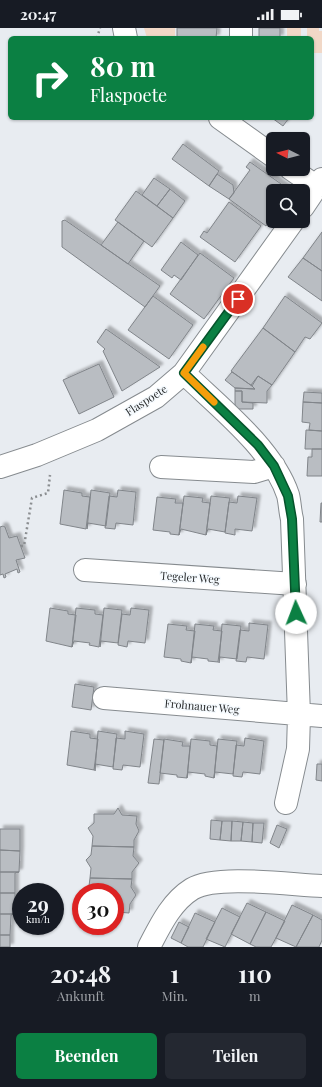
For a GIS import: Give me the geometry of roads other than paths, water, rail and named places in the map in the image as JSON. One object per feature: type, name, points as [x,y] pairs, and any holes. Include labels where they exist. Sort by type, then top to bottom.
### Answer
[{"type":"street","points":[[223,120],[266,151]]},
{"type":"street","points":[[306,176],[320,183],[310,197]]},
{"type":"street","name":"Flaspoete","points":[[0,467],[37,455],[97,430],[156,397],[184,373],[288,228]]},
{"type":"street","points":[[184,373],[258,445],[274,466],[288,496],[292,519],[299,715],[298,749],[286,803]]},
{"type":"street","points":[[160,467],[254,472],[274,466]]},
{"type":"street","name":"Tegeler Weg","points":[[85,570],[294,584]]},
{"type":"street","name":"Frohnauer Weg","points":[[104,698],[322,716]]},
{"type":"street","points":[[149,947],[160,925],[177,901],[193,889],[207,883],[233,882],[322,886]]}]
